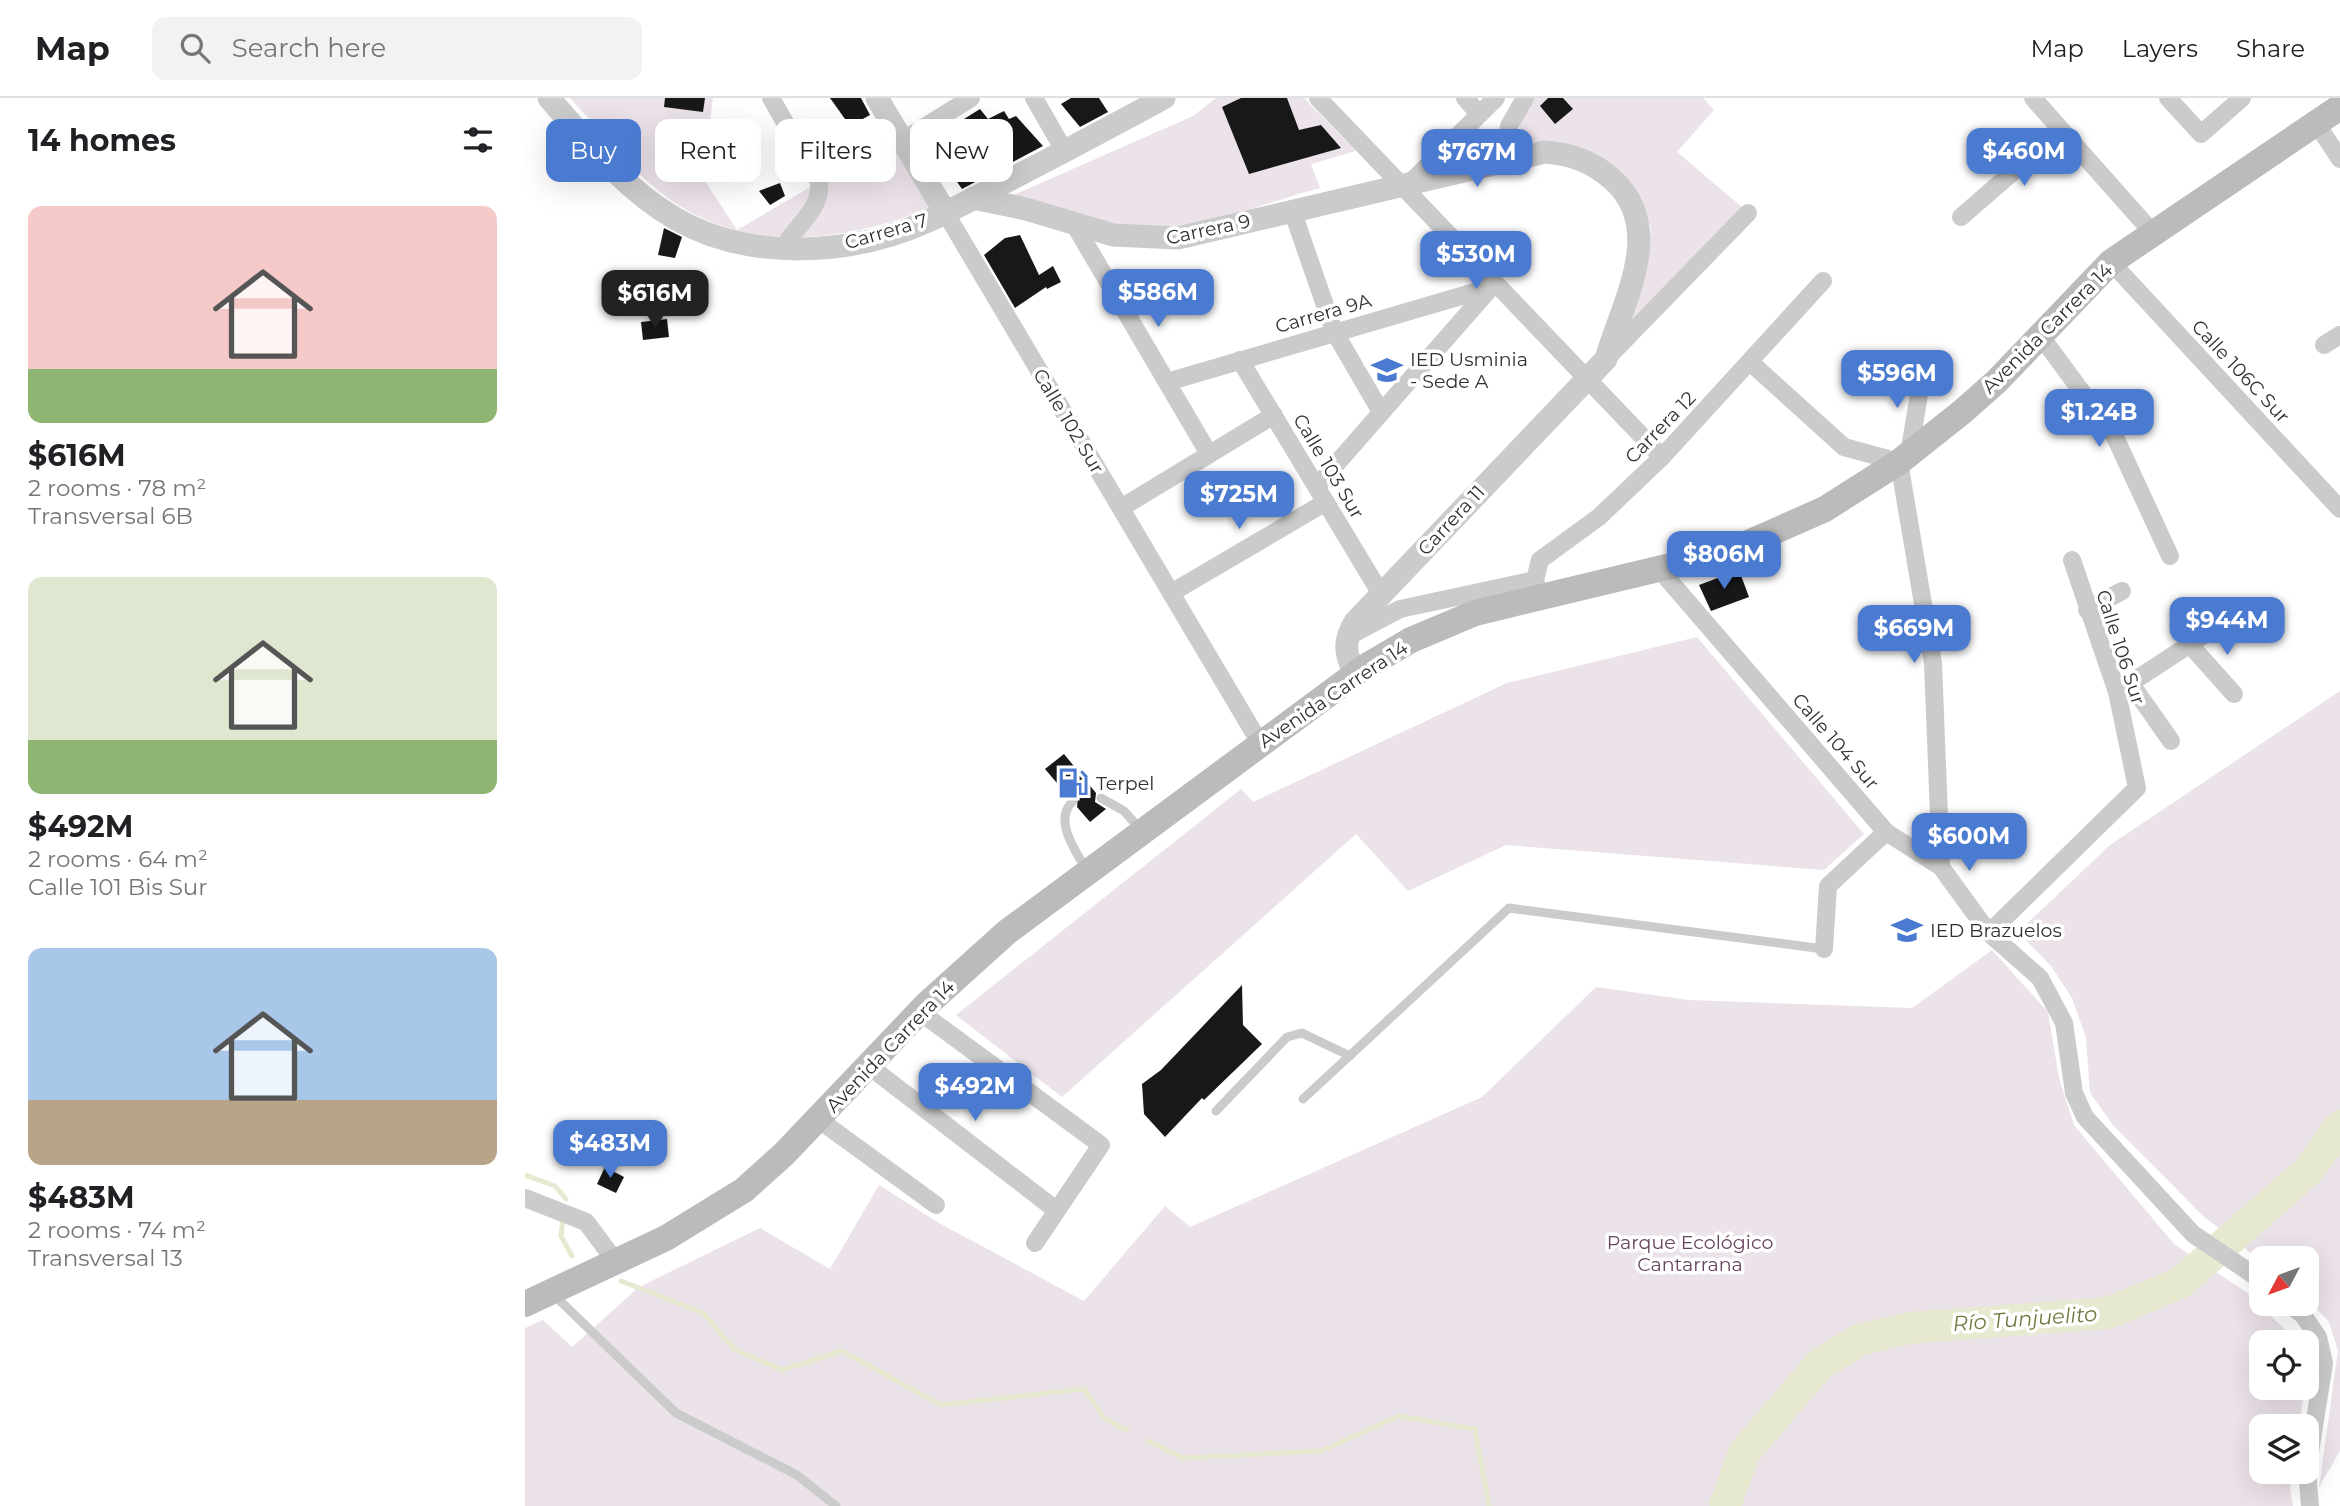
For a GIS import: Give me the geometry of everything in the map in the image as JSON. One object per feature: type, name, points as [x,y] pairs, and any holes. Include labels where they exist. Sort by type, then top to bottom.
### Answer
[{"type":"main road","name":"Avenida Carrera 14","points":[[525,1304],[666,1237],[744,1190],[818,1119],[920,1012],[1007,932],[1355,674],[1390,651],[1436,629],[1537,588],[1660,570],[1736,548],[1825,509],[1904,458],[1979,397],[2111,262],[2332,109]]},
{"type":"street","name":"Carrera 7","points":[[549,98],[597,154],[645,198],[699,231],[746,245],[783,248],[831,246],[875,238],[916,226],[1065,152],[1164,98]]},
{"type":"street","points":[[771,98],[819,182],[820,193],[814,208],[783,248]]},
{"type":"street","name":"Calle 102 Sur","points":[[877,98],[1260,743]]},
{"type":"street","points":[[902,141],[971,98]]},
{"type":"street","points":[[1034,98],[1065,152]]},
{"type":"street","points":[[1318,98],[1405,185],[1494,285],[1662,457]]},
{"type":"street","points":[[1465,98],[1479,114]]},
{"type":"street","points":[[1405,185],[1496,98]]},
{"type":"street","points":[[1505,160],[1509,126],[1525,98]]},
{"type":"street","points":[[2033,98],[2152,232]]},
{"type":"street","points":[[2168,98],[2201,134],[2242,98]]},
{"type":"street","points":[[2332,109],[2340,159]]},
{"type":"street","points":[[1961,218],[2061,130]]},
{"type":"street","name":"Carrera 9","points":[[973,198],[1026,209],[1134,239],[1178,238],[1545,152],[1584,160],[1617,184],[1632,206],[1640,245],[1623,310],[1606,359]]},
{"type":"street","points":[[1292,210],[1334,331],[1381,412]]},
{"type":"street","points":[[1606,359],[1748,213]]},
{"type":"street","points":[[1074,224],[1209,454]]},
{"type":"street","name":"Calle 106C Sur","points":[[2111,262],[2340,509]]},
{"type":"street","name":"Carrera 12","points":[[1537,588],[1536,569],[1548,552],[1599,517],[1662,457],[1823,281]]},
{"type":"street","points":[[1317,486],[1494,285]]},
{"type":"street","name":"Carrera 9A","points":[[1167,382],[1494,285]]},
{"type":"street","points":[[2040,335],[2115,437],[2170,556]]},
{"type":"street","points":[[2324,345],[2340,335]]},
{"type":"street","name":"Carrera 11","points":[[1347,637],[1355,622],[1381,593],[1606,359]]},
{"type":"street","name":"Calle 103 Sur","points":[[1240,360],[1381,593]]},
{"type":"street","points":[[1751,362],[1844,447],[1904,458]]},
{"type":"street","points":[[1912,362],[1921,383],[1904,458],[1933,663],[1941,867]]},
{"type":"street","points":[[1121,508],[1273,415]]},
{"type":"street","points":[[1171,593],[1326,502]]},
{"type":"street","name":"Calle 106 Sur","points":[[1989,933],[2137,788],[2124,688],[2087,610],[2072,560]]},
{"type":"street","name":"Calle 104 Sur","points":[[1660,570],[1886,831],[1941,867],[1989,933],[2040,978],[2055,1000],[2064,1023],[2074,1093],[2085,1117],[2193,1234],[2249,1271]]},
{"type":"street","points":[[1355,674],[1348,660],[1347,637],[1401,609],[1537,588]]},
{"type":"street","points":[[2087,610],[2122,592]]},
{"type":"street","points":[[2171,741],[2124,688],[2207,633]]},
{"type":"street","points":[[2191,646],[2234,694]]},
{"type":"street","points":[[1824,949],[1828,886],[1886,831]]},
{"type":"street","points":[[920,1012],[1101,1145],[1035,1243]]},
{"type":"street","points":[[869,1066],[1056,1210]]},
{"type":"street","points":[[818,1119],[936,1205]]},
{"type":"street","points":[[525,1198],[586,1222],[616,1262]]},
{"type":"street","points":[[2304,1316],[2318,1337],[2324,1363],[2307,1471],[2310,1506]]},
{"type":"lane","points":[[1101,798],[1124,811],[1142,830]]},
{"type":"lane","points":[[1073,801],[1067,807],[1063,821],[1086,871]]},
{"type":"lane","points":[[1303,1099],[1509,908],[1824,949]]},
{"type":"lane","points":[[1216,1111],[1287,1037],[1303,1033],[1350,1056]]},
{"type":"lane","points":[[551,1292],[676,1413],[797,1475],[836,1506]]},
{"type":"green space","points":[[570,98],[713,98],[710,119],[655,119],[655,182],[706,182],[737,230],[819,182],[896,182],[896,152],[910,175],[910,182],[914,182],[930,208],[867,228],[834,234],[768,236],[736,230],[705,219],[675,203],[641,175],[641,119],[589,119]]},
{"type":"green space","points":[[1216,98],[1304,98],[1356,151],[1311,164],[1320,188],[1214,219],[1171,227],[1151,228],[1117,224],[1014,195],[1193,116]]},
{"type":"green space","points":[[1530,98],[1703,98],[1714,110],[1677,152],[1742,207],[1627,328],[1647,267],[1651,228],[1640,199],[1544,145],[1530,141],[1516,121]]},
{"type":"green space","points":[[1697,637],[1864,834],[1824,870],[1506,845],[1408,891],[1356,834],[1062,1097],[956,1015],[1241,789],[1253,802],[1507,683]]},
{"type":"green space","points":[[2340,691],[2340,1451],[2319,1487],[2338,1351],[2329,1322],[2319,1312],[2319,1246],[2249,1246],[2249,1252],[2203,1216],[2113,1125],[2090,1093],[2086,1038],[2072,998],[2051,966],[2018,932],[2110,845]]},
{"type":"green space","name":"Parque Ecológico Cantarrana","points":[[1992,950],[2048,1012],[2059,1078],[2074,1125],[2174,1244],[2246,1292],[2249,1295],[2249,1316],[2271,1316],[2286,1330],[2249,1330],[2249,1400],[2303,1400],[2301,1414],[2249,1414],[2249,1484],[2291,1484],[2293,1506],[525,1506],[525,1328],[543,1320],[572,1347],[639,1287],[760,1228],[830,1269],[879,1185],[939,1223],[1084,1301],[1165,1206],[1190,1227],[1482,1097],[1596,987],[1689,1000],[1912,1008]]},
{"type":"building","points":[[665,98],[705,98],[703,112],[664,107]]},
{"type":"building","points":[[830,98],[861,98],[870,115],[863,119],[845,119]]},
{"type":"building","points":[[1071,98],[1099,98],[1108,112],[1080,127],[1061,104]]},
{"type":"building","points":[[1241,98],[1287,98],[1299,130],[1321,125],[1341,148],[1249,174],[1222,107]]},
{"type":"building","points":[[1548,98],[1563,98],[1573,109],[1555,124],[1540,106]]},
{"type":"building","points":[[980,109],[988,119],[964,119]]},
{"type":"building","points":[[1004,111],[1009,119],[988,119]]},
{"type":"building","points":[[1016,116],[1043,146],[1013,162],[1013,119],[1009,119]]},
{"type":"building","points":[[957,182],[975,182],[962,189]]},
{"type":"building","points":[[780,183],[785,196],[770,205],[759,191]]},
{"type":"building","points":[[664,228],[682,237],[675,258],[658,255]]},
{"type":"building","points":[[1020,235],[1039,275],[1053,266],[1061,282],[1047,289],[1046,287],[1015,308],[984,255],[1005,238]]},
{"type":"building","points":[[667,319],[669,337],[643,340],[641,322]]},
{"type":"building","points":[[1739,570],[1749,597],[1711,611],[1699,585]]},
{"type":"building","name":"Terpel","points":[[1064,754],[1096,793],[1095,802],[1106,809],[1090,822],[1077,807],[1078,796],[1068,796],[1045,769]]},
{"type":"building","points":[[1242,985],[1243,1025],[1262,1044],[1204,1100],[1202,1098],[1165,1137],[1144,1114],[1142,1084],[1161,1070]]},
{"type":"building","points":[[605,1167],[624,1177],[616,1193],[597,1184]]},
{"type":"waterway","name":"Río Tunjuelito","points":[[1725,1506],[1744,1453],[1820,1364],[1859,1340],[1909,1328],[2108,1313],[2180,1283],[2308,1171],[2340,1126]]},
{"type":"waterway","points":[[525,1175],[555,1186],[566,1199]]},
{"type":"waterway","points":[[563,1218],[561,1236],[572,1256]]},
{"type":"waterway","points":[[621,1281],[703,1313],[734,1349],[782,1370],[842,1351],[941,1405],[1084,1389],[1105,1419],[1127,1430]]},
{"type":"waterway","points":[[1148,1441],[1183,1458],[1321,1451],[1399,1416],[1475,1429],[1489,1506]]},
{"type":"place","name":"IED Usminia - Sede A","points":[[1387,370]]},
{"type":"place","name":"Terpel","points":[[1073,783]]},
{"type":"place","name":"IED Brazuelos","points":[[1907,930]]}]
